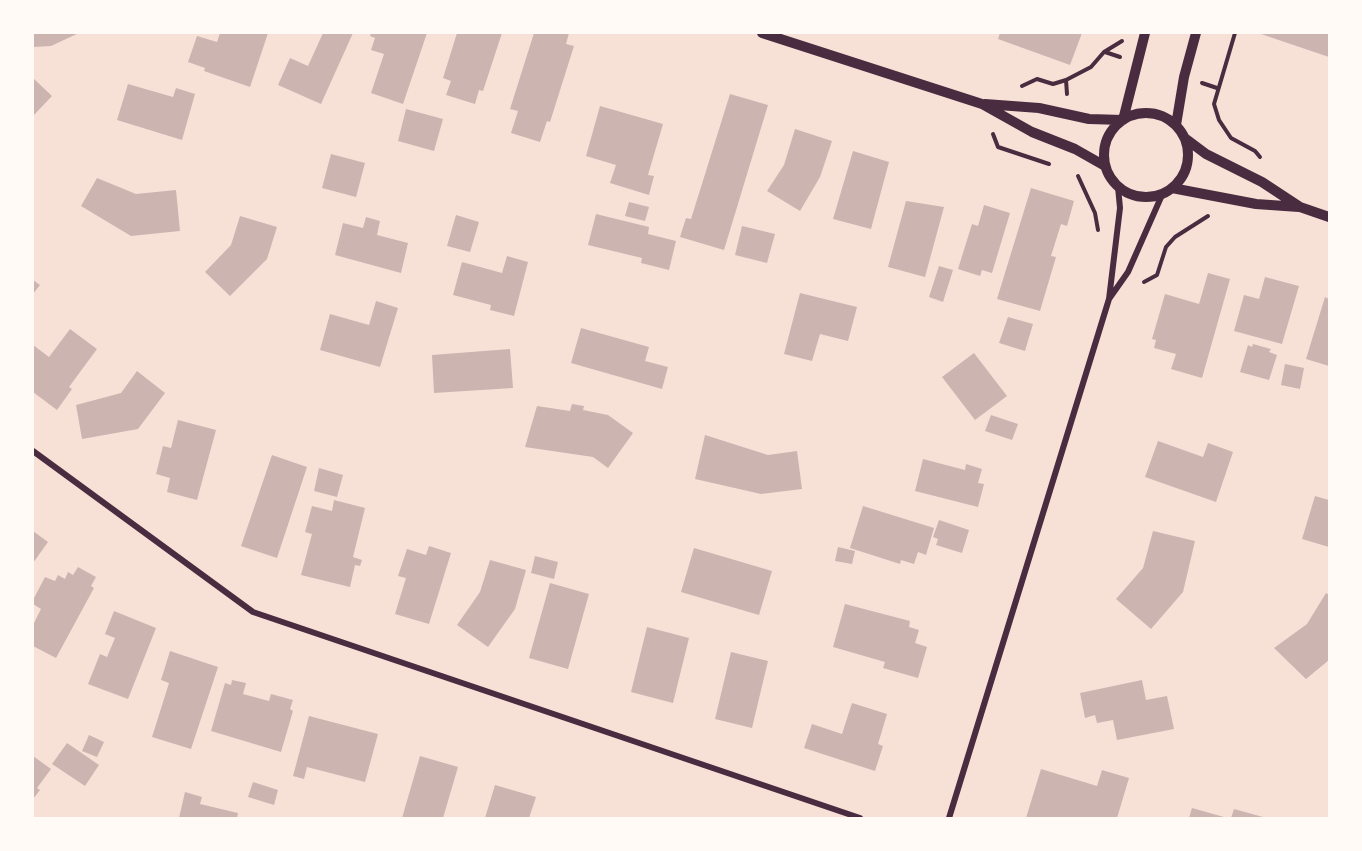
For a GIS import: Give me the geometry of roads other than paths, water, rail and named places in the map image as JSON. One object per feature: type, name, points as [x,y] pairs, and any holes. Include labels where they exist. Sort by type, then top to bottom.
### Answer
[{"type":"street","points":[[762,33],[982,104],[1032,132],[1075,149],[1105,166],[1118,187],[1120,208],[1109,299],[948,818]]},
{"type":"street","points":[[1123,120],[1145,33]]},
{"type":"street","points":[[1176,125],[1188,59],[1196,33]]},
{"type":"street","points":[[982,104],[1039,108],[1089,119],[1123,120]]},
{"type":"street","points":[[1105,166],[1106,143],[1112,130],[1123,120],[1136,114],[1151,113],[1165,117],[1176,125],[1186,139],[1206,154],[1262,182],[1300,207],[1329,217]]},
{"type":"street","points":[[1118,187],[1139,197],[1162,195],[1172,188],[1182,179],[1187,166],[1186,139]]},
{"type":"street","points":[[1172,188],[1256,204],[1300,207]]},
{"type":"street","points":[[1109,299],[1128,272],[1162,195]]},
{"type":"street","points":[[33,451],[253,612],[860,818]]}]
